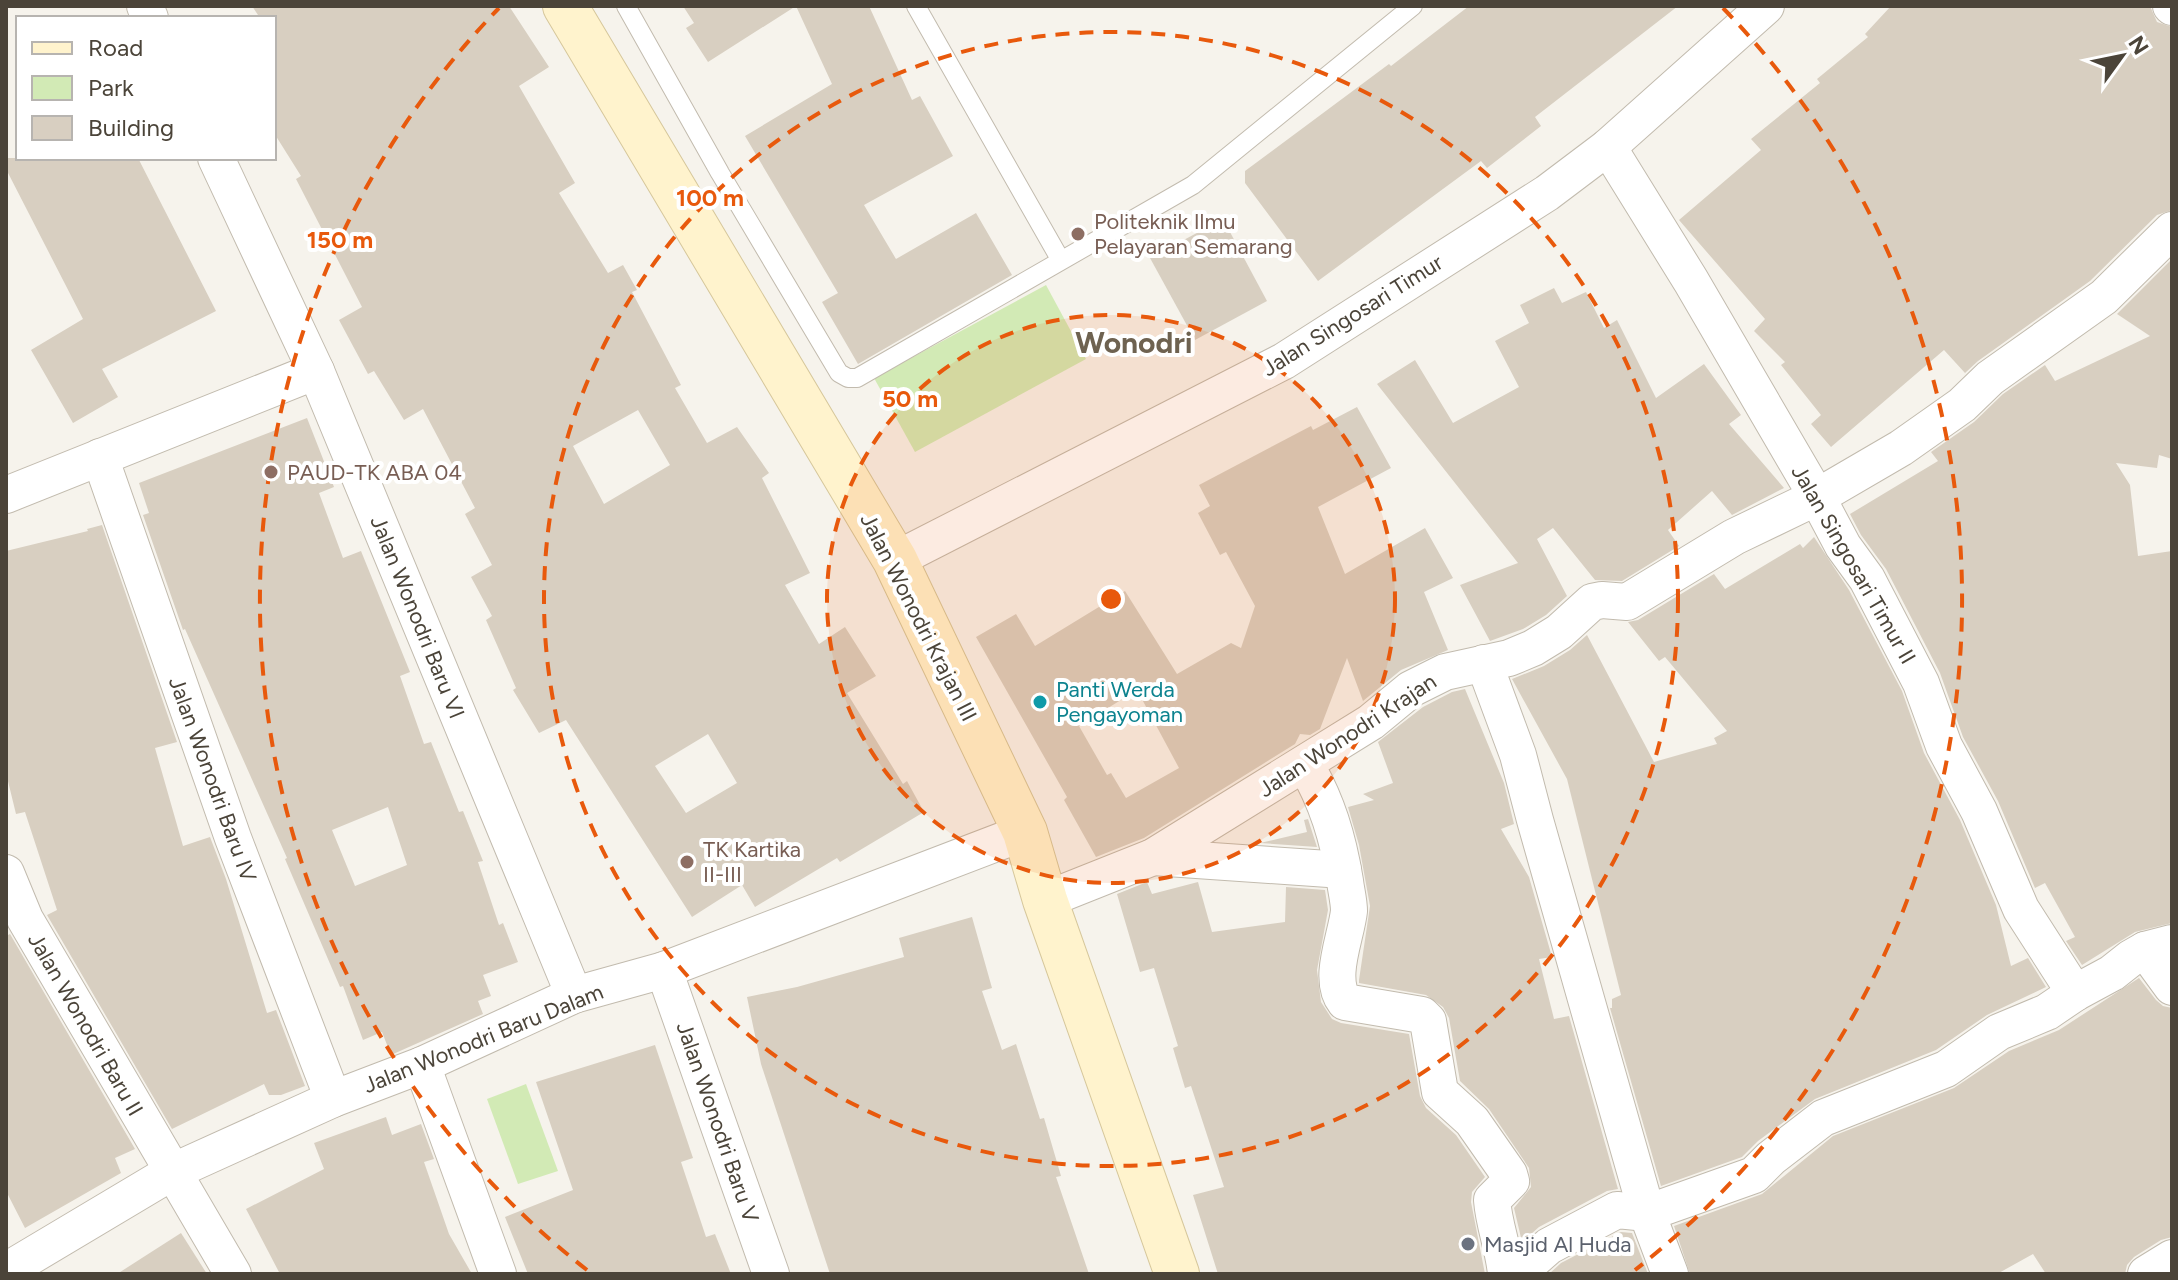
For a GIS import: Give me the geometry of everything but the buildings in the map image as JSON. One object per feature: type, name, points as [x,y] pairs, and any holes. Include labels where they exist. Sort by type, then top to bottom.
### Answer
[{"type":"main road","name":"Jalan Wonodri Krajan III","points":[[565,6],[895,560],[1025,832],[1045,900],[1177,1274]]},
{"type":"street","name":"Jalan Singosari Timur","points":[[895,560],[1284,361],[1547,193],[1608,147],[1766,6]]},
{"type":"street","name":"Jalan Singosari Timur II","points":[[1608,147],[1817,497],[1843,546],[1867,579],[1921,683],[1944,746],[1979,811],[2021,909],[2075,993]]},
{"type":"street","points":[[6,495],[316,371],[217,160]]},
{"type":"street","name":"Jalan Wonodri Krajan","points":[[1045,900],[1153,857],[1371,722],[1411,689],[1445,672],[1509,658],[1533,648],[1559,632],[1592,602],[1627,602],[1734,537],[1817,497],[1901,448],[1962,405],[1990,378],[2104,297],[2172,230]]},
{"type":"street","name":"Jalan Wonodri Baru VI","points":[[316,371],[574,995]]},
{"type":"street","name":"Jalan Wonodri Baru IV","points":[[100,457],[233,838],[333,1099]]},
{"type":"street","points":[[1484,663],[1518,755],[1647,1213],[1670,1274]]},
{"type":"street","points":[[1305,764],[1323,795],[1341,850],[1349,908],[1338,993],[1345,1002],[1422,1015],[1428,1021],[1440,1092],[1472,1121],[1509,1174],[1511,1181],[1492,1200],[1493,1222],[1505,1258],[1506,1274]]},
{"type":"street","name":"Jalan Wonodri Baru Dalam","points":[[6,1271],[172,1172],[333,1099],[422,1065],[574,995],[664,970],[1025,832]]},
{"type":"street","points":[[1153,857],[1343,870]]},
{"type":"street","name":"Jalan Wonodri Baru II","points":[[6,873],[25,919],[233,1274]]},
{"type":"street","points":[[1517,1274],[1549,1246],[1617,1210],[1647,1213],[1754,1175],[1823,1118],[1946,1069],[1999,1032],[2047,1012],[2158,947],[2172,987]]},
{"type":"street","name":"Jalan Wonodri Baru V","points":[[664,970],[771,1274]]},
{"type":"street","points":[[422,1065],[498,1274]]},
{"type":"street","points":[[2146,1274],[2172,1258]]},
{"type":"lane","points":[[626,6],[720,173],[839,373],[848,378],[857,378],[1193,185],[1413,6]]},
{"type":"lane","points":[[916,6],[1060,259]]},
{"type":"green space","points":[[1046,285],[1086,359],[915,452],[874,378]]},
{"type":"green space","points":[[526,1084],[558,1171],[518,1184],[487,1099]]},
{"type":"place","name":"Politeknik Ilmu Pelayaran Semarang","points":[[1078,234]]},
{"type":"place","name":"PAUD-TK ABA 04","points":[[271,472]]},
{"type":"place","name":"Panti Werda Pengayoman","points":[[1040,702]]},
{"type":"place","name":"TK Kartika II-III","points":[[687,862]]},
{"type":"place","name":"Masjid Al Huda","points":[[1468,1244]]},
{"type":"district","name":"Wonodri","points":[[1134,343]]}]
